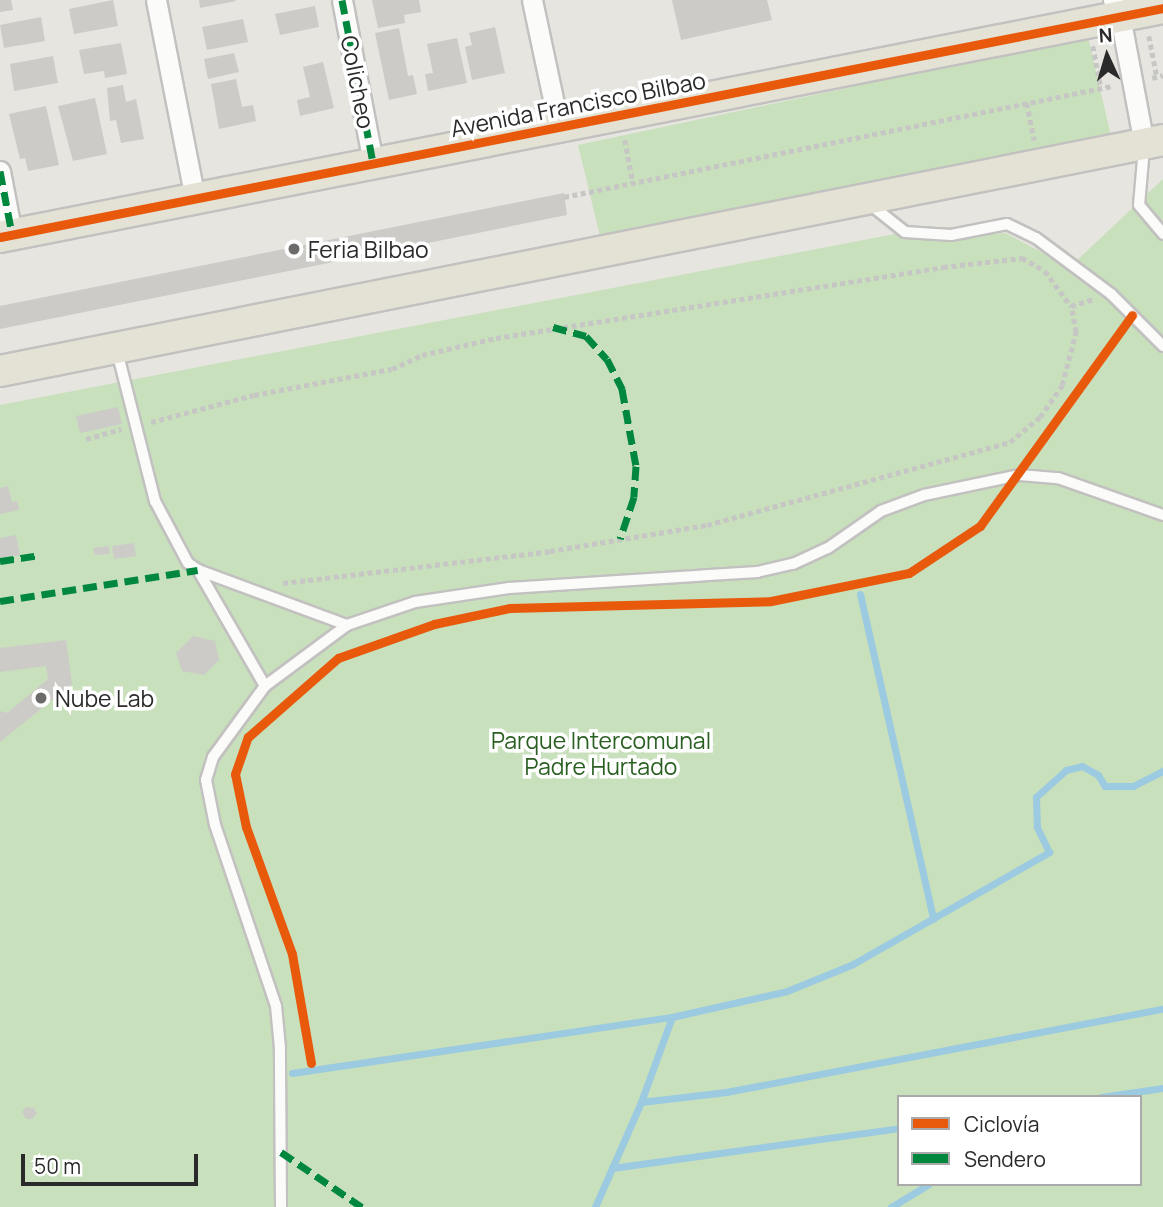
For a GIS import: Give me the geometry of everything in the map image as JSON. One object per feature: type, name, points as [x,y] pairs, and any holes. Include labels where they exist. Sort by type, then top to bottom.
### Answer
[{"type":"main road","name":"Avenida Francisco Bilbao","points":[[6,235],[620,115],[1119,5],[1163,8]]},
{"type":"main road","points":[[0,371],[1153,143]]},
{"type":"street","points":[[156,0],[195,198]]},
{"type":"street","name":"Colicheo","points":[[342,0],[373,163]]},
{"type":"street","points":[[532,0],[559,127]]},
{"type":"street","points":[[1119,5],[1133,82],[1153,143]]},
{"type":"street","points":[[0,171],[6,235]]},
{"type":"lane","points":[[1153,143],[1139,205],[1163,234]]},
{"type":"lane","points":[[865,201],[905,232],[951,235],[1007,224],[1036,239],[1111,295],[1163,346]]},
{"type":"lane","points":[[116,348],[132,427],[155,501],[188,563],[198,570],[347,625]]},
{"type":"lane","points":[[281,1207],[280,1048],[276,1006],[215,825],[206,780],[212,757],[265,686],[347,625],[415,602],[509,588],[769,569],[828,548],[881,511],[924,495],[1020,474],[1058,478],[1163,515]]},
{"type":"lane","points":[[198,570],[265,686]]},
{"type":"path","points":[[564,197],[1163,75]]},
{"type":"path","points":[[620,115],[633,183]]},
{"type":"path","points":[[86,439],[254,395],[392,369],[422,355],[496,338],[943,267],[1022,258],[1045,271],[1071,306],[1076,332],[1062,385],[1040,416],[1010,442],[707,525],[550,551],[280,583]]},
{"type":"path","points":[[1071,306],[1111,295]]},
{"type":"green space","points":[[1088,37],[1111,136],[600,236],[578,145]]},
{"type":"green space","name":"Parque Intercomunal Padre Hurtado","points":[[1163,179],[1163,1207],[0,1207],[0,405],[895,234],[914,239],[1005,233],[1070,267]]},
{"type":"building","points":[[0,0],[11,0],[13,10],[0,12]]},
{"type":"building","points":[[113,0],[118,26],[74,34],[69,9]]},
{"type":"building","points":[[199,0],[235,0],[236,1],[200,8]]},
{"type":"building","points":[[372,0],[419,0],[421,12],[404,15],[405,23],[378,28]]},
{"type":"building","points":[[672,0],[767,0],[772,20],[681,40]]},
{"type":"building","points":[[315,6],[319,27],[280,35],[275,14]]},
{"type":"building","points":[[41,17],[45,41],[4,48],[0,25]]},
{"type":"building","points":[[243,19],[248,42],[207,50],[202,27]]},
{"type":"building","points":[[495,27],[505,73],[472,80],[465,47],[472,45],[469,33]]},
{"type":"building","points":[[399,28],[408,76],[413,75],[417,94],[389,100],[375,33]]},
{"type":"building","points":[[457,38],[467,83],[428,91],[425,74],[433,73],[427,44]]},
{"type":"building","points":[[121,43],[127,74],[105,78],[104,71],[84,74],[79,50]]},
{"type":"building","points":[[234,53],[239,72],[208,79],[204,59]]},
{"type":"building","points":[[53,56],[58,83],[14,91],[10,64]]},
{"type":"building","points":[[323,62],[334,108],[300,116],[297,100],[310,97],[303,67]]},
{"type":"building","points":[[236,79],[242,107],[253,105],[256,121],[219,129],[211,84]]},
{"type":"building","points":[[123,85],[126,102],[136,99],[144,139],[121,143],[116,120],[110,121],[107,88]]},
{"type":"building","points":[[95,98],[107,154],[73,161],[58,106]]},
{"type":"building","points":[[46,106],[59,165],[28,171],[25,158],[20,159],[9,114]]},
{"type":"building","points":[[564,193],[567,215],[0,329],[0,306]]},
{"type":"building","points":[[118,407],[122,424],[80,433],[76,416]]},
{"type":"building","points":[[8,486],[12,502],[17,501],[19,510],[0,514],[0,488]]},
{"type":"building","points":[[16,535],[20,555],[0,558],[0,538]]},
{"type":"building","points":[[134,543],[136,556],[114,559],[112,546]]},
{"type":"building","points":[[109,546],[110,554],[95,555],[93,548]]},
{"type":"building","points":[[193,636],[215,641],[219,660],[204,675],[182,671],[176,653]]},
{"type":"building","name":"Nube Lab","points":[[66,640],[72,684],[0,742],[0,711],[7,713],[48,679],[46,666],[0,672],[0,648]]},
{"type":"building","points":[[26,1107],[34,1108],[37,1114],[32,1119],[26,1119],[22,1112]]},
{"type":"waterway","points":[[860,594],[933,919]]},
{"type":"waterway","points":[[292,1073],[672,1017],[787,991],[853,964],[1049,852],[1037,827],[1036,797],[1066,770],[1082,766],[1098,775],[1105,786],[1133,786],[1163,771]]},
{"type":"waterway","points":[[641,1102],[726,1092],[1163,1009]]},
{"type":"waterway","points":[[595,1207],[641,1102],[672,1017]]},
{"type":"waterway","points":[[1115,1095],[1163,1088]]},
{"type":"waterway","points":[[612,1168],[897,1128]]},
{"type":"waterway","points":[[891,1207],[926,1186]]},
{"type":"marked path","points":[[342,0],[373,163]]},
{"type":"marked path","points":[[0,171],[12,234]]},
{"type":"marked path","points":[[553,327],[586,336],[607,359],[622,389],[636,466],[634,497],[620,539]]},
{"type":"marked path","points":[[0,561],[40,555]]},
{"type":"marked path","points":[[0,601],[198,570]]},
{"type":"marked path","points":[[281,1152],[362,1207]]},
{"type":"cycle path","points":[[0,237],[1163,8]]},
{"type":"cycle path","points":[[311,1063],[292,954],[246,827],[235,774],[248,737],[338,658],[434,624],[510,608],[771,601],[909,573],[980,526],[1132,315]]},
{"type":"place","name":"Feria Bilbao","points":[[294,249]]},
{"type":"place","name":"Nube Lab","points":[[41,698]]}]
